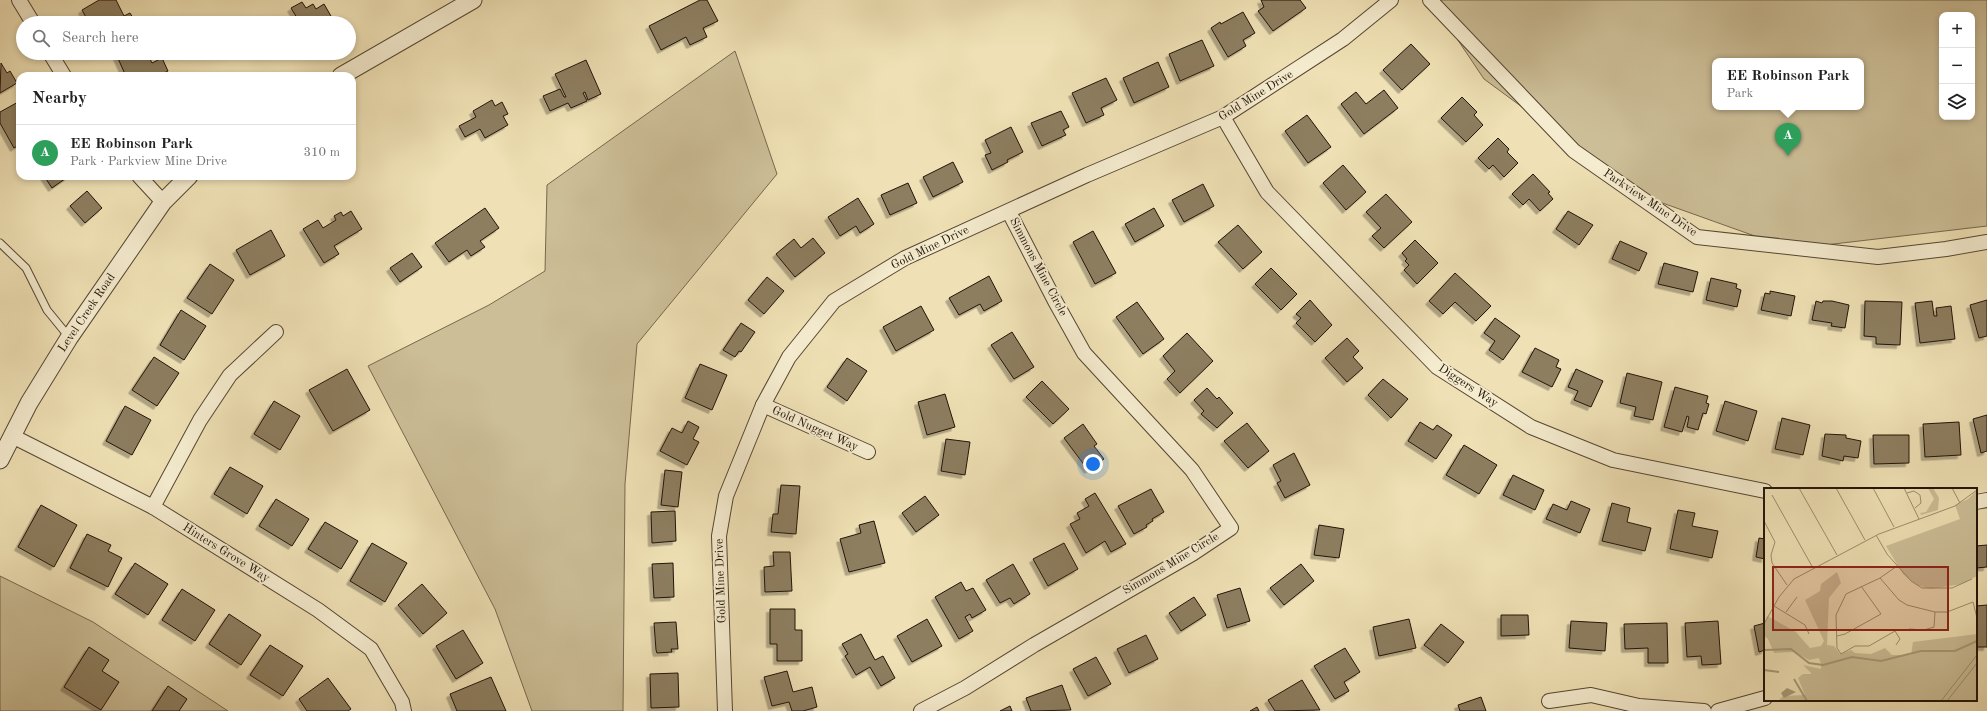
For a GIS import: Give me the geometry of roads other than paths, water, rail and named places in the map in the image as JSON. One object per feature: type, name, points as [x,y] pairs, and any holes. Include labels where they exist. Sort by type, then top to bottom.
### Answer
[{"type":"street","points":[[19,0],[29,16]]},
{"type":"street","name":"Gold Mine Drive","points":[[725,711],[719,536],[726,496],[763,405],[789,357],[834,301],[905,258],[1223,117],[1343,40],[1391,0]]},
{"type":"street","name":"Parkview Mine Drive","points":[[1430,0],[1574,151],[1697,237],[1878,257],[1987,242]]},
{"type":"street","points":[[348,72],[463,2]]},
{"type":"street","points":[[54,60],[62,72]]},
{"type":"street","name":"Diggers Way","points":[[1223,117],[1267,192],[1437,366],[1531,427],[1613,460],[1764,491]]},
{"type":"street","points":[[143,180],[163,202]]},
{"type":"street","name":"Level Creek Road","points":[[0,460],[29,403],[69,338],[163,202],[185,180]]},
{"type":"street","name":"Simmons Mine Circle","points":[[921,711],[965,688],[1034,645],[1192,554],[1231,528],[1192,470],[1084,353],[1009,212]]},
{"type":"street","points":[[153,507],[200,420],[230,375],[276,332]]},
{"type":"street","name":"Gold Nugget Way","points":[[763,405],[868,452]]},
{"type":"street","name":"Hinters Grove Way","points":[[12,436],[153,507],[318,610],[371,649],[402,702],[404,711]]},
{"type":"street","points":[[1977,502],[1987,500]]},
{"type":"street","points":[[1549,701],[1592,696],[1640,706],[1704,711]]},
{"type":"street","points":[[1718,711],[1764,698]]},
{"type":"lane","points":[[0,243],[26,268],[47,310],[69,338]]},
{"type":"place","name":"EE Robinson Park","points":[[1788,156]]}]
